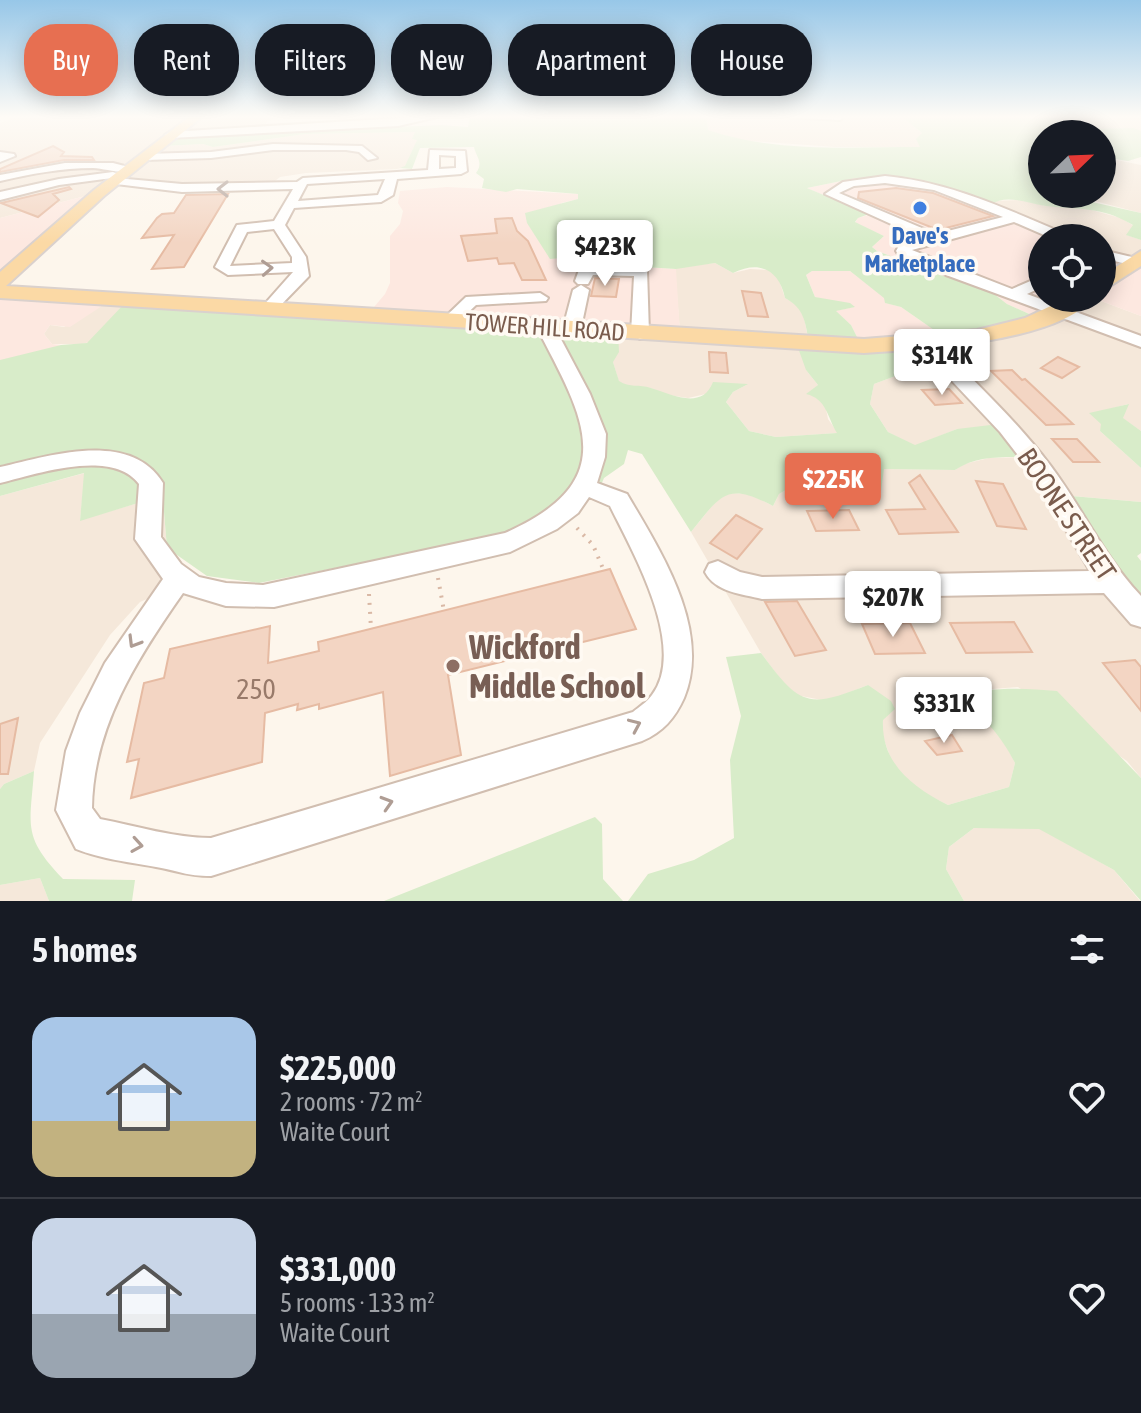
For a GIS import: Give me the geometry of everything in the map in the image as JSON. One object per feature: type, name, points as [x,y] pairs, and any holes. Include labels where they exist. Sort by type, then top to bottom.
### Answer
[{"type":"main road","points":[[0,282],[142,159]]},
{"type":"main road","points":[[1116,275],[1138,260]]},
{"type":"main road","name":"TOWER HILL ROAD","points":[[0,292],[864,346],[926,343],[1022,326],[1055,312]]},
{"type":"street","points":[[0,178],[76,164],[182,188],[301,185]]},
{"type":"street","points":[[278,225],[303,181],[433,173]]},
{"type":"street","points":[[0,196],[59,182],[124,174]]},
{"type":"street","points":[[290,205],[381,198],[387,195],[392,175]]},
{"type":"street","points":[[935,239],[831,194],[834,189],[853,183],[911,180],[941,188],[1028,224]]},
{"type":"street","points":[[1013,218],[905,247],[903,251],[951,272],[1028,299]]},
{"type":"street","points":[[278,225],[242,228],[222,267],[228,271],[301,267]]},
{"type":"street","points":[[270,307],[301,276],[295,249],[278,225]]},
{"type":"street","points":[[1116,256],[1138,260]]},
{"type":"street","points":[[572,328],[584,273],[591,270],[642,272],[640,334]]},
{"type":"street","points":[[1015,294],[1028,288]]},
{"type":"street","points":[[450,320],[472,300],[540,298]]},
{"type":"street","points":[[1065,312],[1141,342]]},
{"type":"street","points":[[0,475],[101,458],[137,467],[151,483],[148,539],[179,578],[203,589],[270,596],[510,542],[546,526],[563,513],[585,488],[594,458],[595,435],[545,326]]},
{"type":"street","name":"BOONE STREET","points":[[926,343],[1007,427],[1043,472],[1111,582],[1141,615]]},
{"type":"street","points":[[179,578],[142,627],[113,676],[90,724],[81,755],[74,812],[89,836],[162,849],[184,857],[211,857],[642,725],[664,705],[674,681],[677,648],[672,611],[619,500],[607,493],[585,488]]},
{"type":"street","points":[[718,572],[733,581],[777,589],[1111,582]]},
{"type":"path","points":[[563,513],[593,545],[604,571]]},
{"type":"path","points":[[434,559],[444,611]]},
{"type":"path","points":[[367,574],[371,629]]},
{"type":"shaded area","points":[[0,159],[138,159],[93,194],[0,218]]},
{"type":"shaded area","points":[[147,159],[409,159],[405,167],[397,169],[306,173],[280,177],[270,185],[171,186],[124,178]]},
{"type":"shaded area","points":[[1116,160],[1141,165],[1141,213],[1116,207]]},
{"type":"shaded area","points":[[856,178],[918,180],[1039,224],[1028,224],[1028,312],[1052,312],[1038,318],[1007,304],[994,294],[877,251],[872,247],[884,236],[855,223],[858,218],[868,215],[807,188]]},
{"type":"shaded area","points":[[447,187],[578,194],[579,199],[561,203],[572,257],[582,264],[611,259],[644,267],[676,269],[680,333],[369,313],[390,283],[390,236],[400,224],[403,211],[398,203],[400,191]]},
{"type":"shaded area","points":[[93,194],[0,274],[0,218]]},
{"type":"shaded area","points":[[1021,200],[1028,202],[1028,208],[1084,208],[1121,218],[1134,226],[1127,235],[1141,240],[1141,263],[1116,253],[1116,224],[1041,224],[990,205],[994,201]]},
{"type":"shaded area","points":[[1116,253],[1141,263],[1141,316],[1116,307]]},
{"type":"shaded area","points":[[715,263],[733,273],[750,269],[769,270],[778,277],[785,298],[798,305],[803,313],[809,342],[806,370],[818,385],[814,396],[825,404],[828,419],[838,433],[776,437],[749,431],[726,402],[733,392],[746,385],[688,398],[619,382],[613,362],[618,332],[680,333],[675,267]]},
{"type":"shaded area","points":[[812,271],[850,271],[885,298],[886,303],[901,307],[947,339],[861,345],[851,325],[835,311],[854,307],[815,297],[806,275]]},
{"type":"shaded area","points":[[0,290],[111,300],[70,327],[50,325],[44,334],[52,344],[61,345],[18,361],[0,363]]},
{"type":"shaded area","points":[[111,300],[167,300],[138,329],[82,344],[52,344],[44,334],[50,325],[64,327]]},
{"type":"shaded area","points":[[1116,307],[1141,316],[1141,431],[1122,418],[1128,404],[1110,409],[1100,431],[1141,468],[1141,502],[1061,495],[1141,614],[1141,778],[1127,761],[1018,687],[980,690],[980,713],[1002,737],[1015,763],[1009,787],[948,805],[916,789],[892,762],[882,734],[883,720],[868,685],[827,701],[796,695],[761,653],[691,532],[716,501],[729,493],[750,494],[773,506],[779,494],[791,487],[839,484],[856,485],[866,490],[883,469],[955,470],[964,464],[989,458],[1029,457],[957,429],[915,446],[888,432],[870,404],[874,384],[925,365],[933,348],[1042,312],[1116,312]]},
{"type":"shaded area","points":[[85,473],[80,520],[138,503],[153,503],[164,512],[167,548],[163,592],[140,602],[110,635],[40,743],[34,771],[4,784],[0,789],[0,496]]},
{"type":"shaded area","points":[[974,828],[1039,828],[1114,870],[1140,901],[964,901],[946,869],[949,847]]},
{"type":"shaded area","points":[[40,878],[49,901],[0,901],[0,885]]},
{"type":"green space","points":[[408,159],[416,159],[412,169],[400,168]]},
{"type":"green space","points":[[478,159],[1028,159],[1028,203],[1003,200],[990,205],[918,180],[898,177],[856,178],[807,188],[869,214],[855,222],[884,236],[872,247],[877,251],[994,294],[1007,304],[1038,318],[947,339],[901,307],[885,303],[884,298],[850,271],[812,271],[806,275],[815,297],[850,303],[855,307],[836,311],[851,325],[861,345],[926,344],[951,368],[925,365],[874,384],[870,404],[888,432],[915,445],[957,429],[999,424],[1030,457],[981,459],[955,470],[884,469],[881,491],[839,484],[791,487],[779,494],[773,506],[745,494],[734,493],[718,501],[691,532],[642,454],[628,450],[624,464],[604,478],[598,492],[547,532],[421,556],[385,558],[259,583],[207,576],[167,548],[164,512],[153,503],[138,503],[80,521],[84,473],[0,496],[0,360],[61,345],[87,343],[125,303],[618,332],[619,352],[613,362],[619,381],[623,383],[685,398],[701,396],[713,382],[748,384],[733,392],[726,402],[749,431],[776,437],[837,433],[822,404],[806,394],[818,385],[806,370],[797,345],[809,342],[803,316],[785,298],[773,274],[752,267],[733,273],[715,263],[676,269],[644,267],[611,259],[582,264],[572,257],[550,259],[527,223],[525,213],[578,199],[578,194],[517,189],[506,192],[482,188],[484,179],[476,173]]},
{"type":"green space","points":[[1116,207],[1141,213],[1141,240],[1126,235],[1133,225],[1111,215],[1069,208]]},
{"type":"green space","points":[[1129,404],[1123,418],[1141,431],[1141,468],[1100,431],[1101,424],[1089,413]]},
{"type":"green space","points":[[1060,495],[1141,502],[1141,553],[1137,556],[1141,561],[1141,614]]},
{"type":"green space","points":[[761,653],[786,684],[806,698],[831,698],[868,685],[891,701],[895,709],[883,720],[887,749],[893,761],[911,782],[948,805],[1009,787],[1015,763],[990,726],[956,698],[993,690],[1057,691],[1141,778],[1141,901],[1114,870],[1039,829],[974,828],[949,847],[946,869],[964,901],[628,901],[648,874],[694,860],[734,838],[730,760],[741,716],[726,657]]},
{"type":"green space","points":[[34,771],[32,830],[35,841],[50,864],[63,879],[135,880],[132,901],[49,901],[40,878],[0,885],[0,789],[4,784]]},
{"type":"green space","points":[[595,817],[602,824],[603,879],[623,901],[384,901]]},
{"type":"building","points":[[23,159],[94,160],[64,160],[0,172],[0,169]]},
{"type":"building","name":"Dave's Marketplace","points":[[896,188],[933,193],[993,216],[938,230],[858,198],[859,192]]},
{"type":"building","points":[[71,189],[53,194],[59,200],[38,217],[1,203]]},
{"type":"building","points":[[228,194],[184,267],[152,269],[174,235],[142,238],[157,218],[162,214],[174,213],[186,195]]},
{"type":"building","points":[[512,218],[517,231],[528,241],[546,280],[522,280],[514,263],[499,264],[497,258],[468,261],[461,236],[497,233],[495,219]]},
{"type":"building","points":[[595,278],[619,279],[616,297],[591,296]]},
{"type":"building","points":[[742,291],[761,293],[768,317],[748,316]]},
{"type":"building","points":[[709,352],[726,353],[728,373],[710,372]]},
{"type":"building","points":[[1058,357],[1079,367],[1062,378],[1041,368]]},
{"type":"building","points":[[1012,370],[1073,424],[1046,425],[991,371]]},
{"type":"building","points":[[949,389],[962,403],[935,405],[922,390]]},
{"type":"building","points":[[1052,439],[1077,439],[1099,462],[1073,462]]},
{"type":"building","points":[[920,475],[958,532],[899,534],[886,510],[925,509],[909,483]]},
{"type":"building","points":[[976,481],[1003,484],[1026,529],[997,526]]},
{"type":"building","points":[[849,510],[859,530],[816,531],[807,511]]},
{"type":"building","points":[[736,515],[762,529],[737,559],[710,543]]},
{"type":"building","name":"Wickford Middle School","points":[[610,569],[636,629],[448,675],[461,755],[390,776],[383,692],[319,709],[319,704],[297,710],[298,704],[265,713],[262,762],[131,798],[139,759],[127,762],[144,683],[164,678],[170,649],[270,626],[268,663],[319,651],[318,642]]},
{"type":"building","points":[[797,601],[826,650],[795,656],[765,602]]},
{"type":"building","points":[[1014,622],[1032,652],[966,653],[950,623]]},
{"type":"building","points":[[910,623],[925,653],[875,654],[862,624]]},
{"type":"building","points":[[1135,660],[1141,667],[1141,711],[1103,663]]},
{"type":"building","points":[[18,718],[8,774],[0,774],[0,724]]},
{"type":"building","points":[[952,735],[962,751],[937,755],[925,741]]},
{"type":"place","name":"Dave's Marketplace","points":[[920,208]]},
{"type":"place","name":"Wickford Middle School","points":[[453,666]]}]
